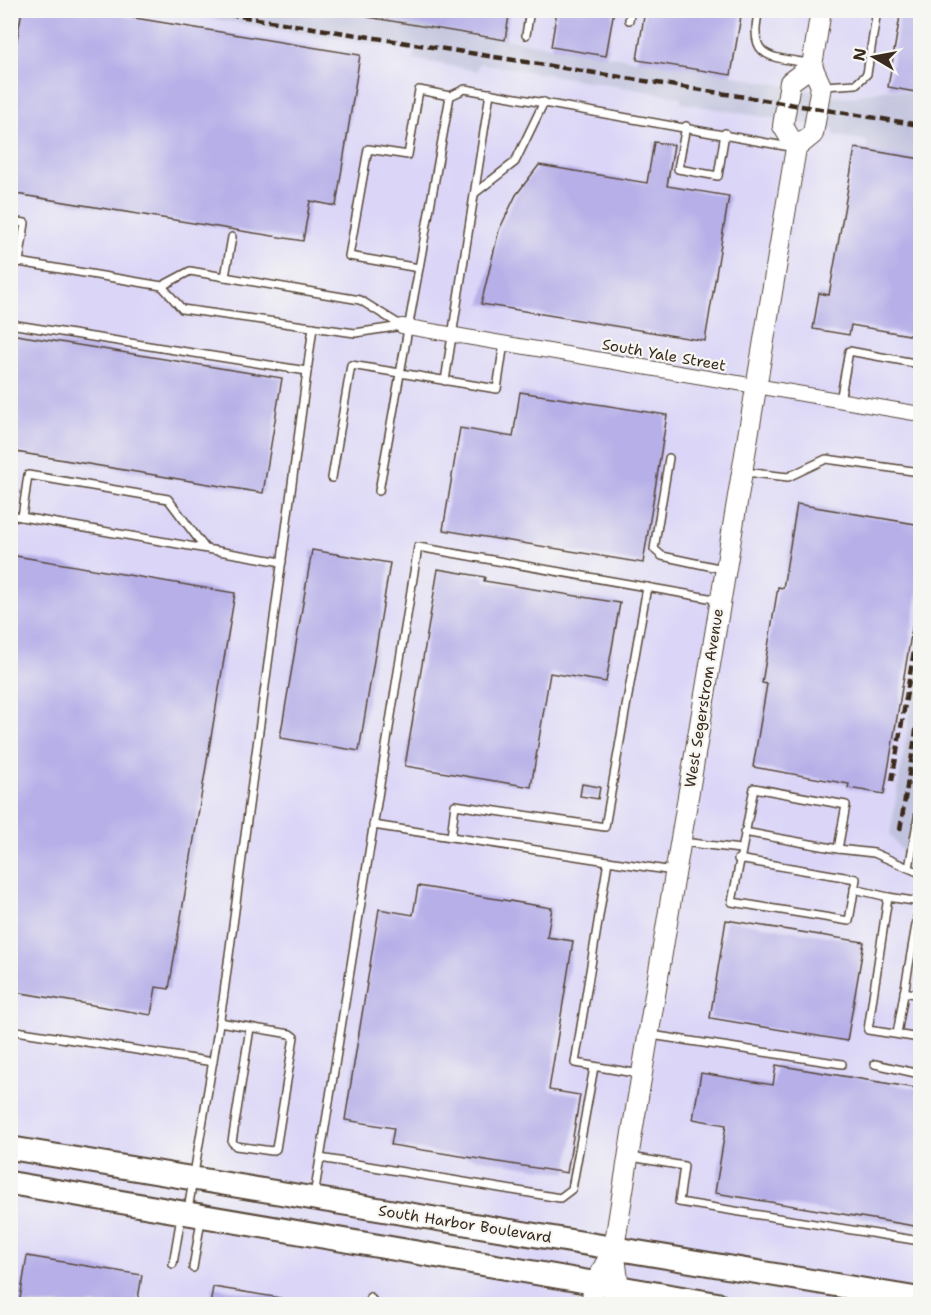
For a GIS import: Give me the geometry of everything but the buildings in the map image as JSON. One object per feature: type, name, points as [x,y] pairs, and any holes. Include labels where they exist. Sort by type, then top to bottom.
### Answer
[{"type":"main road","points":[[812,65],[790,82],[783,126],[796,148],[813,134],[821,86],[812,65],[821,10]]},
{"type":"main road","name":"West Segerstrom Avenue","points":[[618,1297],[614,1248],[796,148]]},
{"type":"main road","name":"South Harbor Boulevard","points":[[10,1148],[921,1299]]},
{"type":"main road","points":[[10,1183],[190,1213],[592,1295],[717,1305]]},
{"type":"main road","name":"West Segerstrom Avenue","points":[[592,1295],[614,1248]]},
{"type":"street","name":"South Yale Street","points":[[405,326],[756,388],[921,414]]},
{"type":"lane","points":[[526,35],[530,10]]},
{"type":"lane","points":[[629,20],[631,10]]},
{"type":"lane","points":[[759,10],[755,41],[759,49],[773,58],[812,65]]},
{"type":"lane","points":[[821,86],[856,84],[867,74],[877,10]]},
{"type":"lane","points":[[419,268],[349,256],[368,149],[408,155],[419,90],[450,96],[465,89],[686,126],[796,148]]},
{"type":"lane","points":[[445,381],[490,93]]},
{"type":"lane","points":[[379,491],[400,373],[405,326],[419,268],[450,96]]},
{"type":"lane","points":[[474,193],[515,162],[544,102]]},
{"type":"lane","points":[[686,126],[678,169],[718,176],[725,134]]},
{"type":"lane","points":[[10,221],[25,224],[19,262],[162,286],[190,271],[360,300],[405,326]]},
{"type":"lane","points":[[225,277],[232,237]]},
{"type":"lane","points":[[162,286],[182,309],[355,333],[405,326]]},
{"type":"lane","points":[[10,324],[308,371]]},
{"type":"lane","points":[[193,1268],[190,1213],[193,1178],[219,1022],[313,327]]},
{"type":"lane","points":[[332,478],[351,365],[497,389],[504,343]]},
{"type":"lane","points":[[840,401],[849,351],[921,364]]},
{"type":"lane","points":[[669,458],[654,549],[662,556],[726,569]]},
{"type":"lane","points":[[742,471],[788,477],[826,459],[921,472]]},
{"type":"lane","points":[[22,517],[28,475],[168,499],[205,548]]},
{"type":"lane","points":[[10,515],[282,562]]},
{"type":"lane","points":[[314,1198],[418,547],[721,600]]},
{"type":"lane","points":[[451,837],[455,805],[606,827],[647,587]]},
{"type":"lane","points":[[738,859],[856,879],[849,921],[732,902],[738,859],[754,788],[846,805],[838,849]]},
{"type":"lane","points":[[909,868],[918,831],[921,806]]},
{"type":"lane","points":[[373,825],[676,872]]},
{"type":"lane","points":[[744,832],[874,853],[921,873]]},
{"type":"lane","points":[[681,842],[740,849]]},
{"type":"lane","points":[[608,861],[575,1063],[642,1074]]},
{"type":"lane","points":[[854,889],[920,902],[897,1034]]},
{"type":"lane","points":[[888,897],[868,1030],[921,1038]]},
{"type":"lane","points":[[904,992],[921,995]]},
{"type":"lane","points":[[219,1022],[290,1034],[294,1037],[276,1149],[272,1151],[236,1146],[232,1142],[250,1028]]},
{"type":"lane","points":[[10,1030],[213,1062]]},
{"type":"lane","points":[[649,1035],[842,1064]]},
{"type":"lane","points":[[875,1064],[921,1074]]},
{"type":"lane","points":[[320,1158],[560,1198],[572,1189],[594,1067]]},
{"type":"lane","points":[[629,1156],[684,1166],[679,1202],[921,1241]]},
{"type":"lane","points":[[173,1264],[190,1213]]},
{"type":"lane","points":[[370,1297],[375,1305]]},
{"type":"shaded area","points":[[11,11],[920,11],[920,1304],[11,1304]]},
{"type":"shaded area","points":[[163,11],[326,11],[731,75],[846,98],[887,89],[920,94],[920,159],[867,149],[867,141],[834,135],[834,129],[681,103],[681,97],[479,63],[477,71],[414,59],[415,51]]},
{"type":"shaded area","points":[[920,655],[920,746],[915,779],[920,780],[907,858],[890,835]]},
{"type":"railway","points":[[201,10],[920,125]]},
{"type":"railway","points":[[892,781],[920,615]]},
{"type":"railway","points":[[900,830],[920,706]]}]
